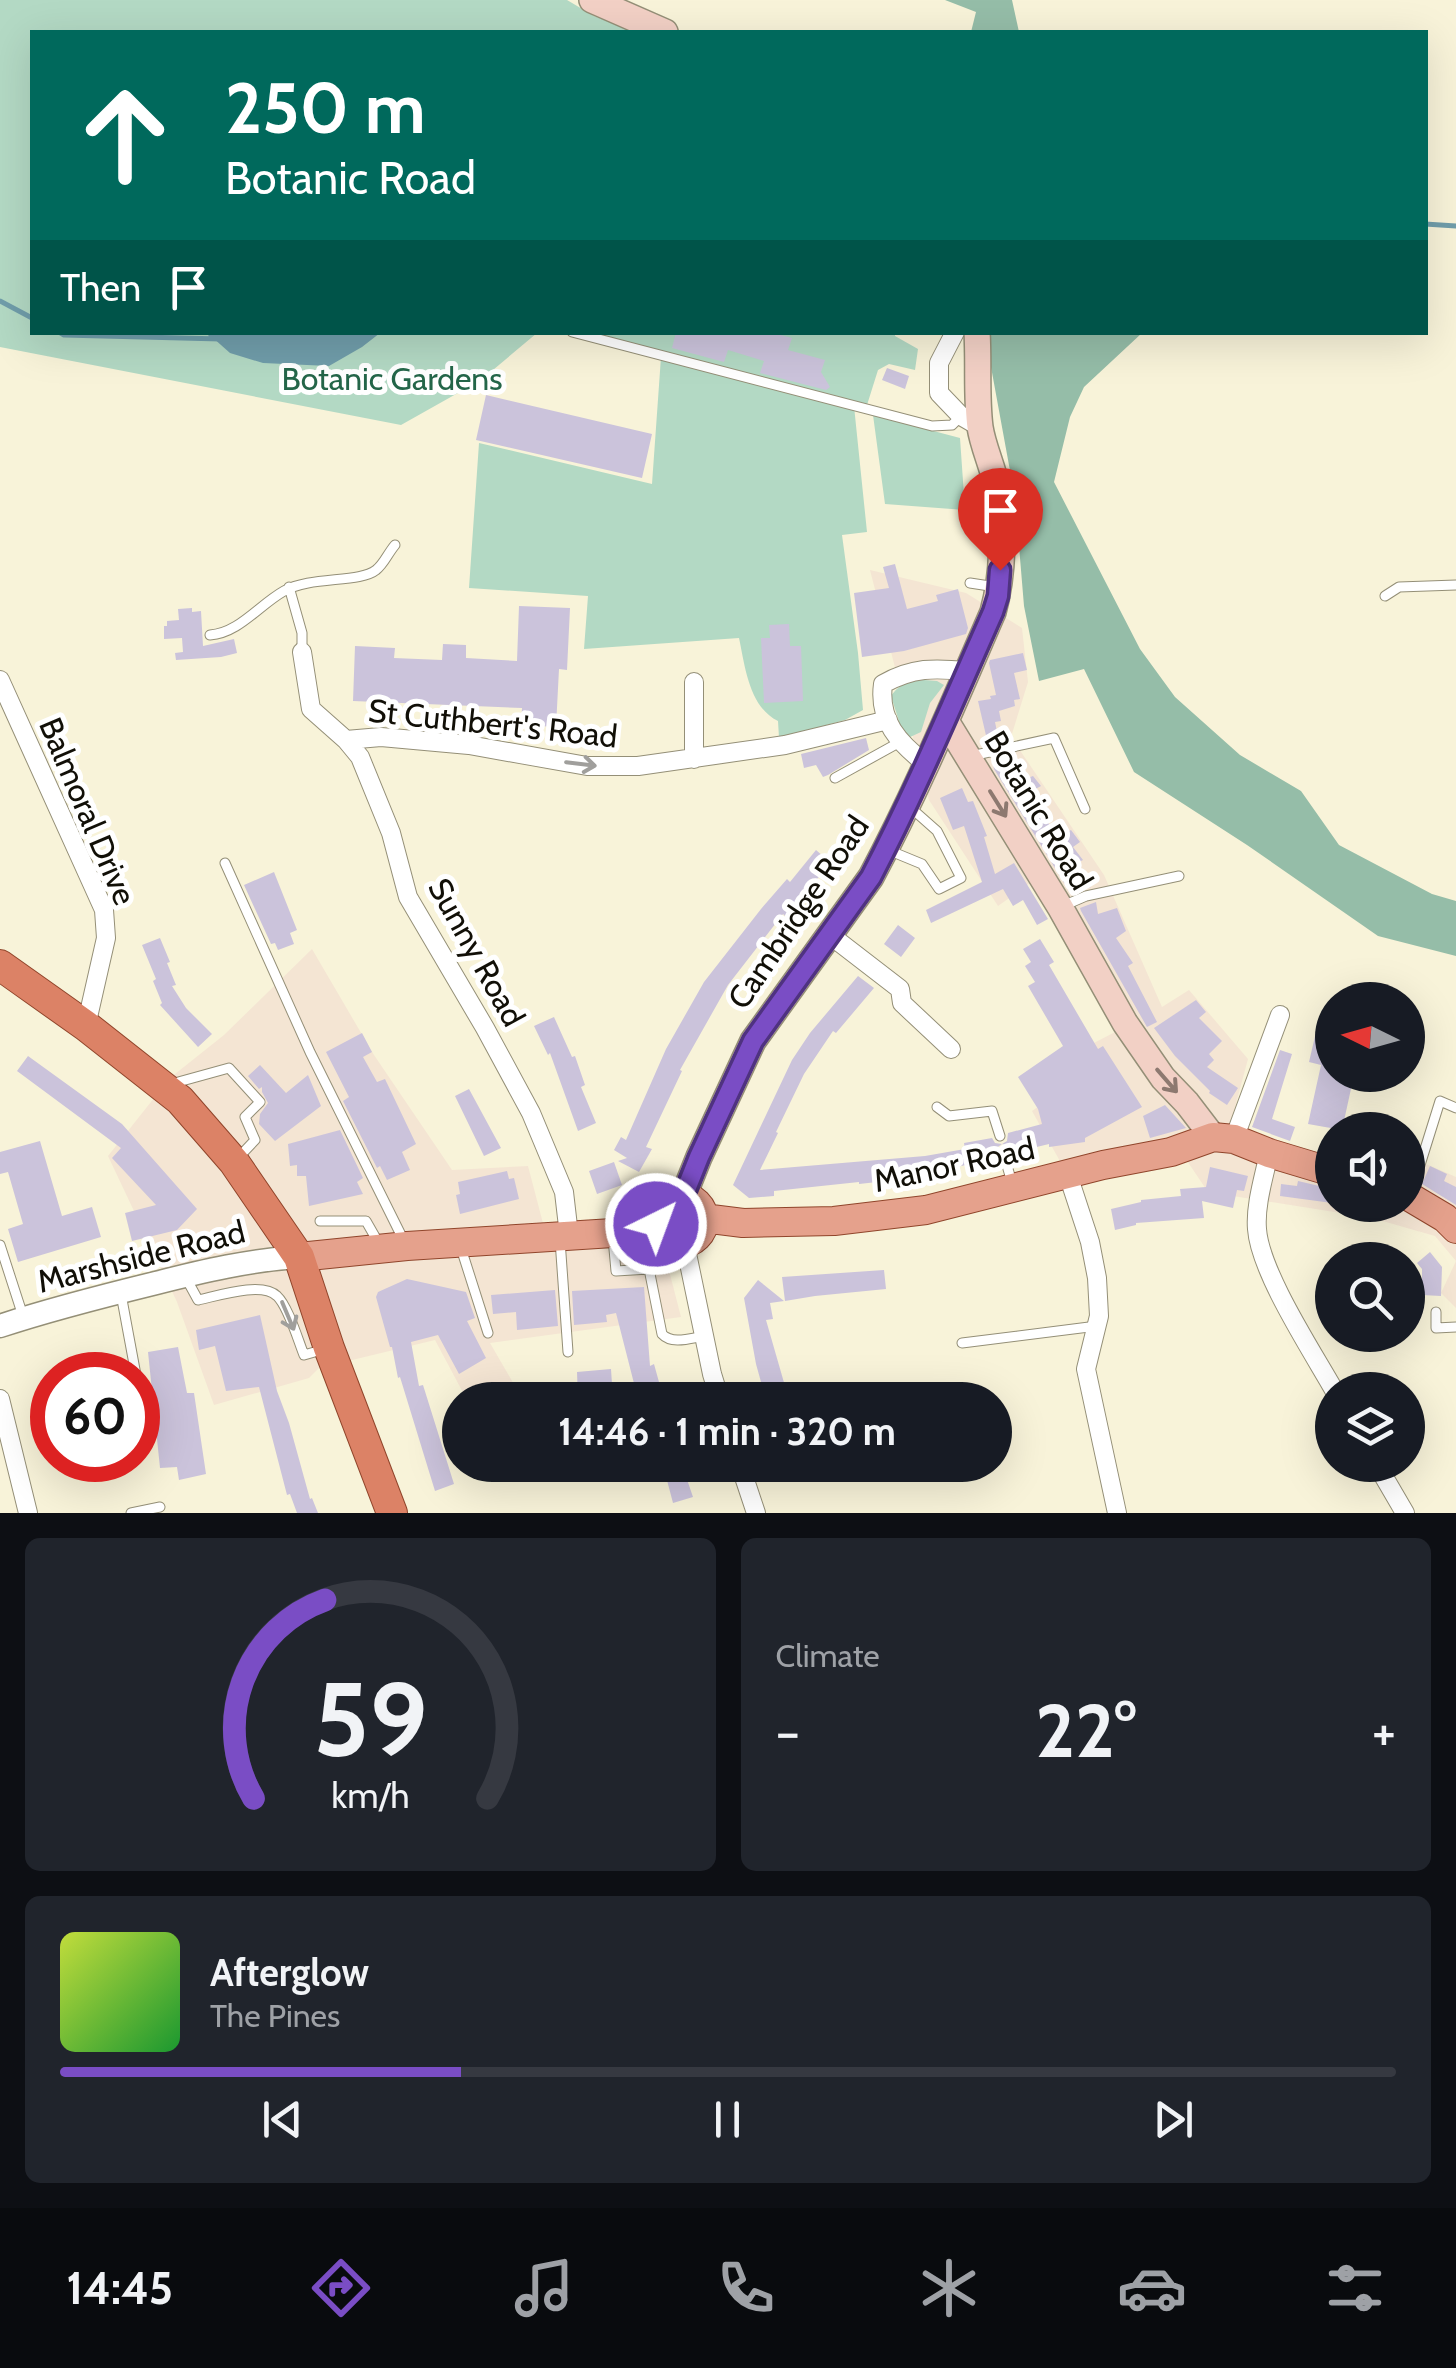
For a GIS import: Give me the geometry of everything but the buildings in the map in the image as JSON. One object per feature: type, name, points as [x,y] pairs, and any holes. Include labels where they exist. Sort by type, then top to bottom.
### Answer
[{"type":"highway","points":[[0,965],[164,1086],[234,1162],[299,1257],[392,1513]]},
{"type":"main road","points":[[592,0],[660,30]]},
{"type":"main road","name":"Botanic Road","points":[[978,335],[971,422],[997,488],[998,587],[993,612],[946,722],[1060,906],[1125,1023],[1164,1078],[1224,1138]]},
{"type":"main road","name":"Cambridge Road","points":[[683,1197],[753,1041],[871,877],[946,722]]},
{"type":"main road","points":[[1224,1138],[1315,1167]]},
{"type":"main road","name":"Manor Road","points":[[704,1218],[743,1224],[882,1217],[926,1210],[1224,1138]]},
{"type":"main road","points":[[683,1197],[697,1204],[704,1218],[697,1237],[685,1244],[670,1242],[656,1224],[663,1204],[683,1197]]},
{"type":"main road","points":[[1425,1206],[1456,1230]]},
{"type":"main road","points":[[299,1257],[613,1232],[656,1224]]},
{"type":"street","name":"Botanic Road","points":[[953,335],[938,363],[937,384],[939,393],[971,422]]},
{"type":"street","name":"Sunny Road","points":[[302,652],[312,709],[360,757],[385,818],[408,897],[532,1112],[564,1192],[564,1236]]},
{"type":"street","points":[[926,764],[900,742],[888,720],[881,699],[883,684],[916,670],[968,672]]},
{"type":"street","name":"Balmoral Drive","points":[[0,680],[104,910],[106,938],[86,1026]]},
{"type":"street","points":[[694,682],[694,759]]},
{"type":"street","name":"St Cuthbert's Road","points":[[346,740],[381,737],[469,745],[587,766],[638,766],[784,745],[888,720]]},
{"type":"street","points":[[830,935],[900,989],[902,1004],[950,1049]]},
{"type":"street","points":[[1224,1138],[1280,1015]]},
{"type":"street","points":[[1269,1153],[1256,1226],[1259,1242],[1265,1262],[1324,1372]]},
{"type":"street","points":[[1068,1175],[1094,1260],[1099,1316],[1086,1369],[1116,1513]]},
{"type":"street","points":[[685,1244],[716,1382]]},
{"type":"street","name":"Marshside Road","points":[[0,1326],[185,1276],[261,1260],[299,1257]]},
{"type":"street","points":[[0,1398],[28,1513]]},
{"type":"street","points":[[746,1482],[756,1513]]},
{"type":"street","points":[[1387,1482],[1405,1513]]},
{"type":"lane","points":[[583,335],[932,426],[971,422]]},
{"type":"lane","points":[[210,635],[227,632],[266,600],[288,588],[321,579],[366,576],[382,564],[395,545]]},
{"type":"lane","points":[[970,584],[998,587]]},
{"type":"lane","points":[[1385,596],[1399,588],[1456,585]]},
{"type":"lane","points":[[288,588],[302,633],[302,652]]},
{"type":"lane","points":[[968,757],[1054,738],[1086,810]]},
{"type":"lane","points":[[835,778],[900,742]]},
{"type":"lane","points":[[886,849],[922,864],[940,889],[961,878],[937,831],[908,806]]},
{"type":"lane","points":[[225,862],[394,1248]]},
{"type":"lane","points":[[1060,906],[1086,896],[1179,876]]},
{"type":"lane","points":[[164,1086],[229,1068],[260,1102],[244,1117],[256,1140],[234,1162]]},
{"type":"lane","points":[[1425,1148],[1440,1101],[1456,1108]]},
{"type":"lane","points":[[937,1108],[949,1116],[992,1110],[1000,1136]]},
{"type":"lane","points":[[1004,1152],[1014,1188]]},
{"type":"lane","points":[[320,1222],[366,1220],[394,1248]]},
{"type":"lane","points":[[613,1232],[616,1271],[649,1270],[662,1334],[675,1340],[705,1336]]},
{"type":"lane","points":[[564,1236],[568,1352]]},
{"type":"lane","points":[[459,1243],[488,1333]]},
{"type":"lane","points":[[0,1245],[24,1318]]},
{"type":"lane","points":[[185,1276],[198,1300],[253,1289],[268,1290],[280,1299],[304,1355],[329,1348]]},
{"type":"lane","points":[[120,1291],[132,1352]]},
{"type":"lane","points":[[1436,1312],[1436,1328],[1456,1327]]},
{"type":"lane","points":[[962,1343],[1097,1326]]},
{"type":"lane","points":[[131,1513],[160,1507]]},
{"type":"shaded area","points":[[870,570],[966,593],[1022,628],[1028,682],[1011,737],[1104,875],[1162,1007],[1189,990],[1248,1059],[1231,1122],[1315,1154],[1315,1209],[1208,1192],[1175,1143],[1061,1163],[1032,1111],[1078,1079],[1067,1057],[1117,1031],[1037,878],[998,906],[929,800]]},
{"type":"shaded area","points":[[312,949],[374,1055],[452,1170],[528,1166],[550,1250],[663,1247],[681,1317],[490,1343],[513,1382],[457,1382],[435,1340],[319,1368],[309,1378],[214,1405],[177,1302],[108,1156],[170,1078],[224,1035]]},
{"type":"shaded area","points":[[1425,1163],[1456,1177],[1456,1261],[1435,1236],[1386,1222],[1425,1222]]},
{"type":"shaded area","points":[[1456,1261],[1456,1308],[1441,1293]]},
{"type":"green space","name":"Botanic Gardens","points":[[0,0],[567,0],[631,30],[30,30],[30,335],[535,335],[481,380],[401,425],[0,347]]},
{"type":"green space","points":[[945,0],[1012,0],[1019,30],[972,30],[976,12]]},
{"type":"green space","name":"Botanic Gardens","points":[[600,335],[895,335],[918,349],[915,370],[889,364],[878,370],[867,405]]},
{"type":"green space","points":[[989,335],[1140,335],[1084,387],[1070,417],[1054,482],[1140,649],[1175,697],[1240,755],[1301,791],[1339,845],[1432,894],[1456,901],[1456,956],[1378,936],[1134,772],[1084,669],[1039,681],[1024,606],[1015,498],[989,356]]},
{"type":"green space","points":[[661,357],[854,406],[867,532],[842,535],[863,710],[845,720],[779,738],[778,721],[768,715],[754,696],[739,638],[584,649],[588,596],[469,588],[479,443],[652,484]]},
{"type":"green space","points":[[873,415],[960,438],[965,510],[885,504]]},
{"type":"green space","points":[[924,680],[944,685],[930,703],[921,732],[908,738],[891,696],[905,684]]},
{"type":"water","points":[[208,335],[377,335],[329,366],[263,363],[230,353],[212,337],[209,339]]},
{"type":"waterway","points":[[1428,224],[1456,226]]},
{"type":"waterway","points":[[0,301],[30,317]]},
{"type":"waterway","points":[[64,335],[221,339]]},
{"type":"route","points":[[656,1224],[663,1204],[683,1197],[753,1041],[871,877],[886,849],[993,612],[1000,570]]}]
